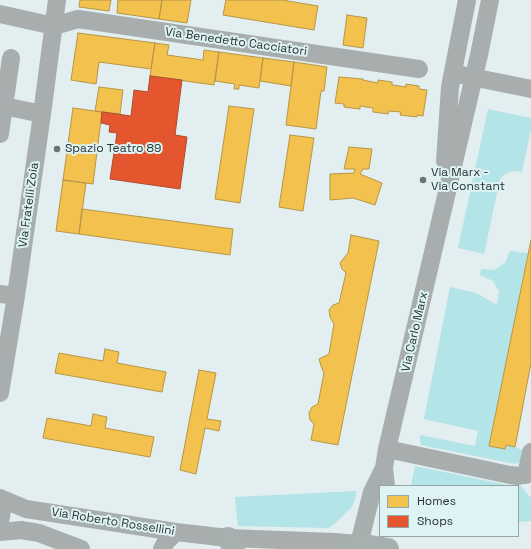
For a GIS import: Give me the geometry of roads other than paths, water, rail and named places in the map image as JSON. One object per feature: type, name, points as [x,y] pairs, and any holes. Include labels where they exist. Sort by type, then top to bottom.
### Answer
[{"type":"main road","points":[[355,547],[385,546]]},
{"type":"street","name":"Via Fratelli Zoia","points":[[0,393],[8,295],[42,114],[57,0]]},
{"type":"street","name":"Via Carlo Marx","points":[[442,215],[450,88],[467,0]]},
{"type":"street","name":"Via Carlo Marx","points":[[355,547],[372,492],[384,468],[490,0]]},
{"type":"street","points":[[0,14],[54,26]]},
{"type":"street","name":"Via Benedetto Cacciatori","points":[[54,26],[78,19],[419,69]]},
{"type":"street","points":[[0,134],[11,58]]},
{"type":"street","points":[[453,74],[531,89]]},
{"type":"street","points":[[4,106],[42,114]]},
{"type":"street","points":[[388,449],[518,476],[529,474],[531,452]]},
{"type":"street","name":"Via Carlo Marx","points":[[384,468],[386,485]]},
{"type":"street","name":"Via Roberto Rossellini","points":[[0,498],[26,509],[176,532],[231,544],[334,542],[355,547]]},
{"type":"street","points":[[0,502],[2,511],[0,522]]},
{"type":"street","name":"Via Roberto Rossellini","points":[[0,532],[21,530],[39,533],[81,549]]},
{"type":"street","points":[[162,549],[166,542],[176,532]]},
{"type":"place","name":"Spazio Teatro 89","points":[[57,149]]},
{"type":"place","name":"Via Marx - Via Constant","points":[[423,180]]}]
